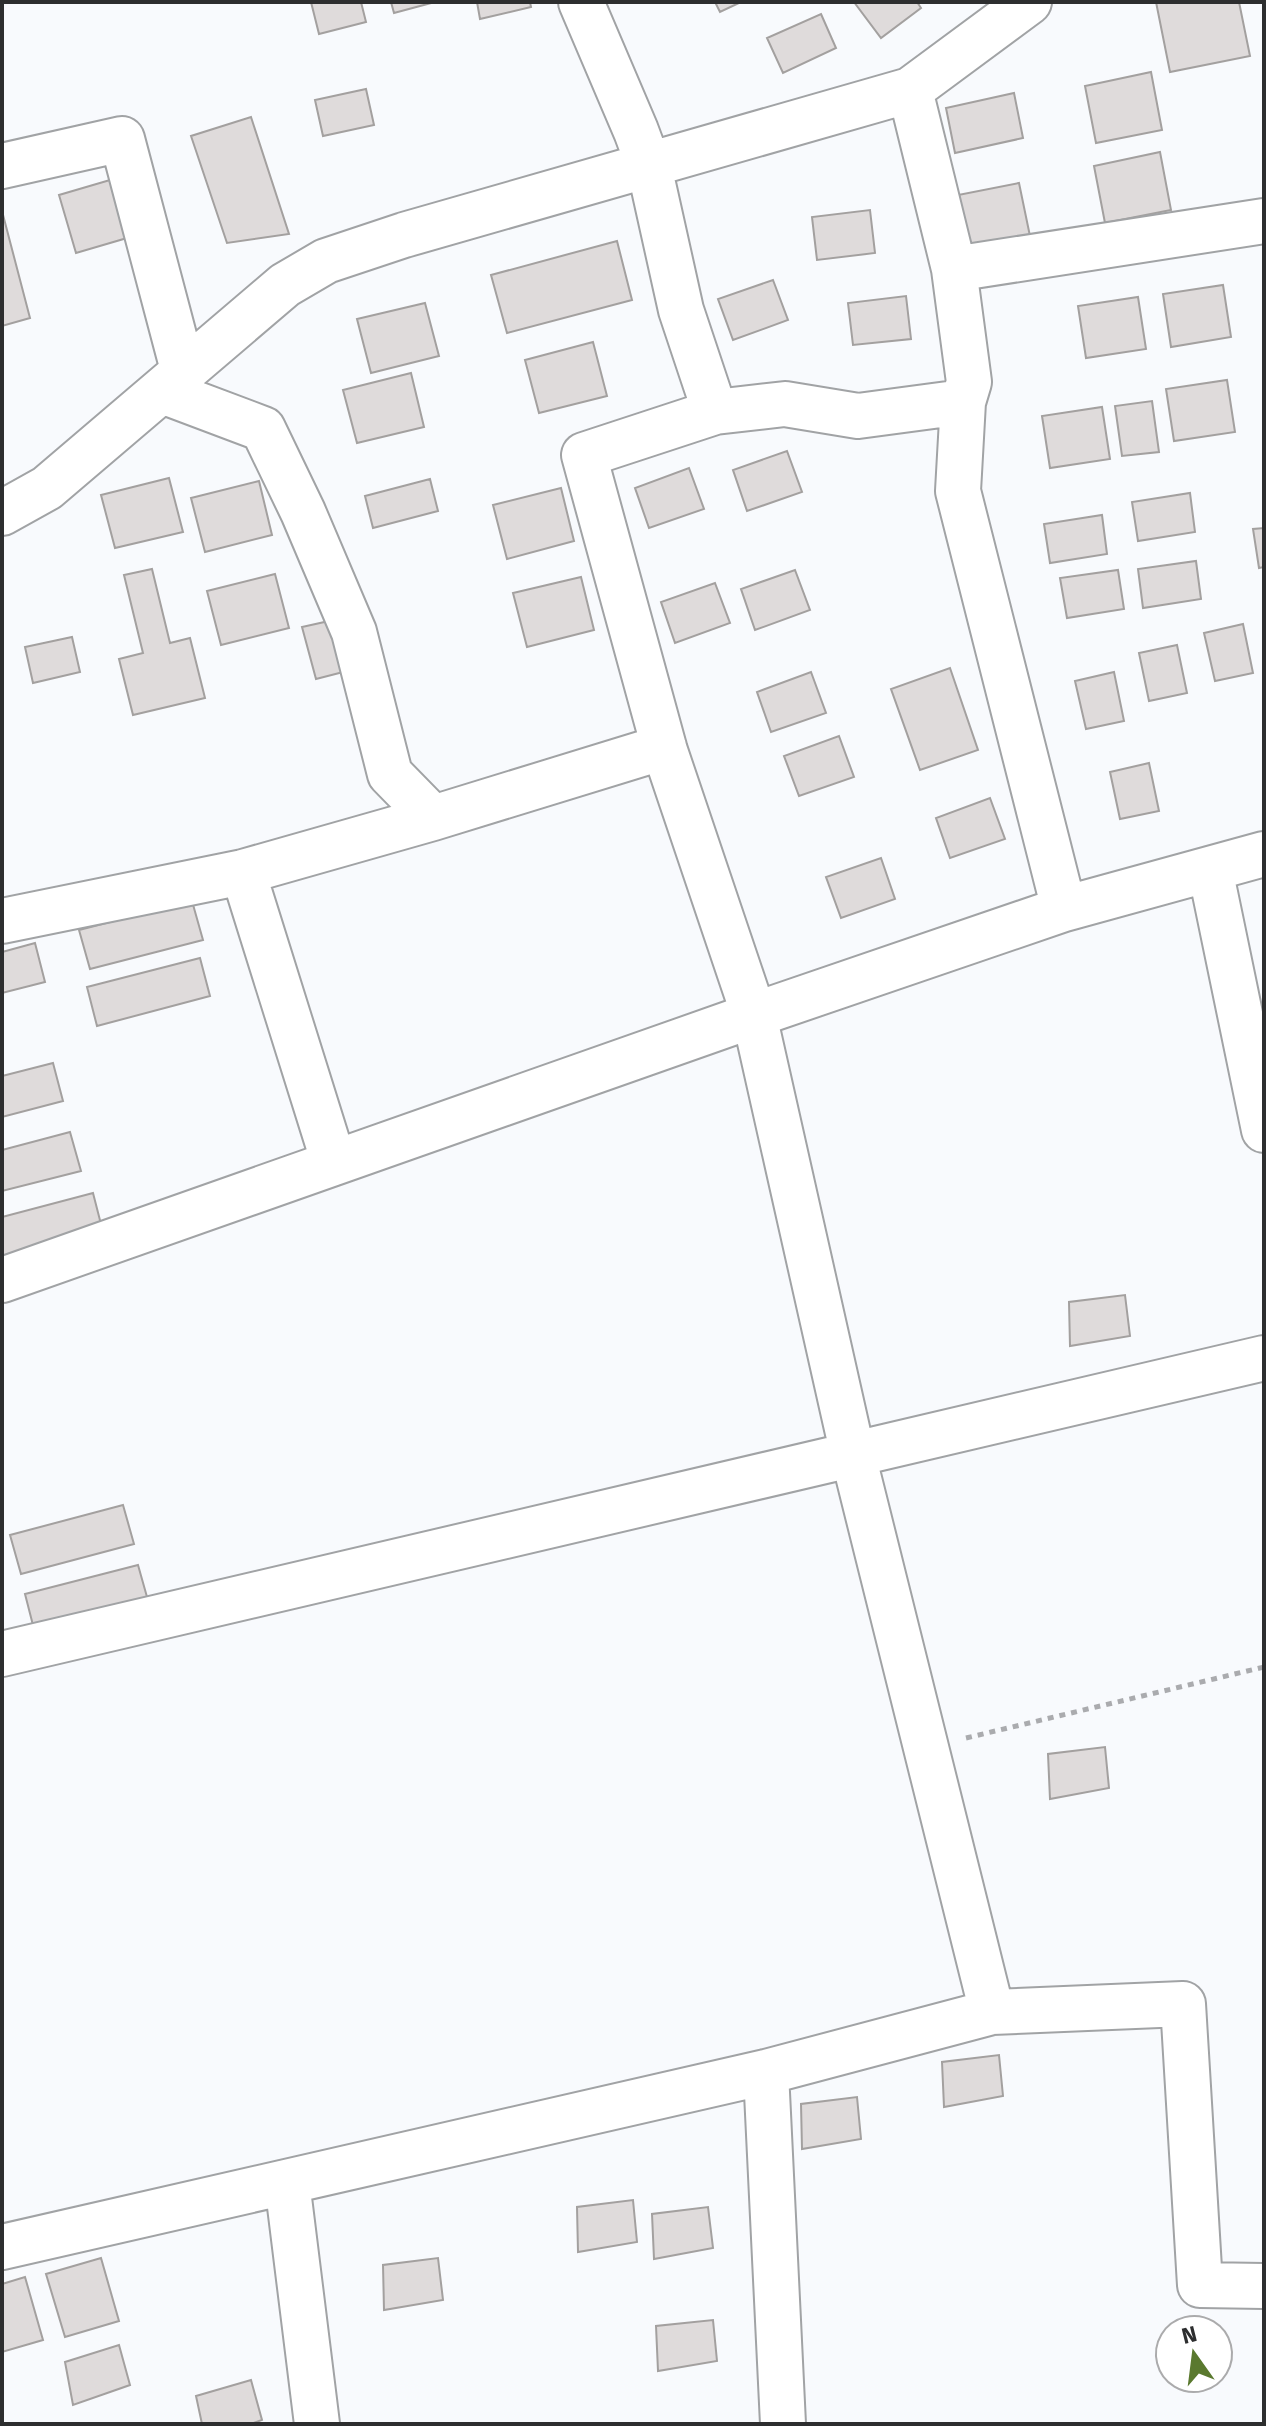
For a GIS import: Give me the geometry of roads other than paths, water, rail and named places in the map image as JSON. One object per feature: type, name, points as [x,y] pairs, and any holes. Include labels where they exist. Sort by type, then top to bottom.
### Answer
[{"type":"street","points":[[581,2],[643,152],[681,310],[715,412]]},
{"type":"street","points":[[2,513],[47,488],[176,367],[285,285],[326,261],[643,152],[910,90],[1029,2]]},
{"type":"street","points":[[910,90],[954,269],[969,382],[963,402],[958,491],[1064,909]]},
{"type":"street","points":[[2,166],[122,139],[176,367],[263,429],[303,512],[354,632],[390,774],[433,818]]},
{"type":"street","points":[[954,269],[1264,221]]},
{"type":"street","points":[[963,402],[858,416],[785,404],[715,412],[584,455],[664,747],[754,1015],[853,1455],[992,2012]]},
{"type":"street","points":[[2,921],[243,872],[664,747]]},
{"type":"street","points":[[2,1280],[1064,909],[1264,854]]},
{"type":"street","points":[[1210,869],[1264,1130]]},
{"type":"street","points":[[243,872],[334,1163]]},
{"type":"street","points":[[2,1654],[1264,1358]]},
{"type":"street","points":[[2,2247],[766,2072],[992,2012],[1183,2004],[1200,2285],[1264,2286]]},
{"type":"street","points":[[766,2072],[783,2424]]},
{"type":"street","points":[[287,2182],[317,2424]]}]
